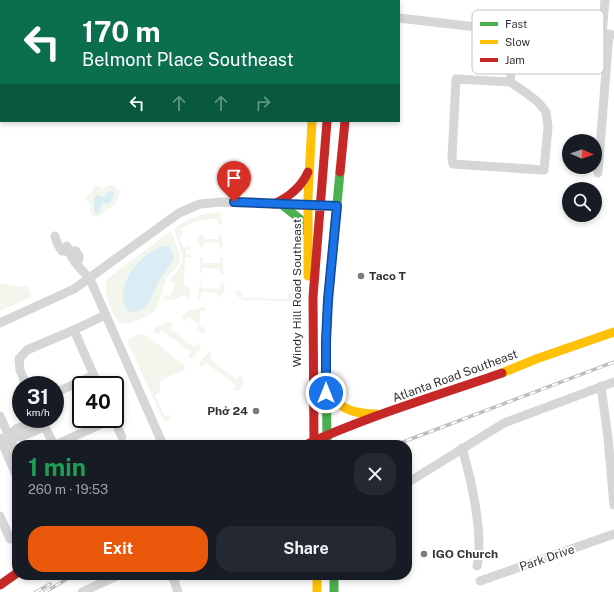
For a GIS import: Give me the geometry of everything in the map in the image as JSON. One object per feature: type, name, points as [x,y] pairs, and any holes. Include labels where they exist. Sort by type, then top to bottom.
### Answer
[{"type":"main road","name":"Windy Hill Road Southeast","points":[[311,440],[308,348],[308,233],[312,206],[310,167],[312,122]]},
{"type":"main road","name":"Windy Hill Road Southeast","points":[[311,440],[314,297],[327,122]]},
{"type":"main road","name":"Windy Hill Road Southeast","points":[[327,435],[322,414],[320,380],[320,295],[333,122]]},
{"type":"main road","name":"Windy Hill Road Southeast","points":[[327,440],[326,341],[328,300],[335,206],[345,122]]},
{"type":"main road","points":[[308,233],[305,223],[278,204],[305,181],[310,167]]},
{"type":"main road","name":"Atlanta Road Southeast","points":[[318,440],[327,435],[383,414],[505,372],[536,359],[614,332]]},
{"type":"main road","points":[[326,393],[341,407],[348,411],[359,414],[383,414]]},
{"type":"main road","points":[[0,585],[12,577]]},
{"type":"main road","points":[[317,580],[317,592]]},
{"type":"main road","points":[[334,580],[334,592]]},
{"type":"street","points":[[601,134],[608,35],[605,0]]},
{"type":"street","points":[[400,18],[472,26]]},
{"type":"street","points":[[510,82],[511,74]]},
{"type":"street","points":[[456,79],[510,82],[538,102],[546,112],[548,127],[544,170],[453,164],[452,158],[456,79]]},
{"type":"street","points":[[0,323],[69,292],[90,279],[179,213],[200,204],[214,202],[335,206]]},
{"type":"street","points":[[55,236],[62,251],[67,248],[77,252],[79,259],[76,263],[90,279],[161,440]]},
{"type":"street","points":[[22,376],[19,359],[27,350],[105,315]]},
{"type":"street","points":[[64,389],[94,375],[74,330]]},
{"type":"street","points":[[412,480],[504,423],[614,382]]},
{"type":"street","points":[[601,386],[608,438],[614,505]]},
{"type":"street","points":[[0,416],[2,440],[12,465]]},
{"type":"street","points":[[2,440],[20,437],[33,428]]},
{"type":"street","points":[[44,428],[51,440]]},
{"type":"street","points":[[65,440],[93,428]]},
{"type":"street","points":[[118,428],[122,437]]},
{"type":"street","points":[[2,440],[12,449]]},
{"type":"street","points":[[462,448],[470,474],[476,514],[480,554],[477,566]]},
{"type":"street","points":[[1,522],[10,539]]},
{"type":"street","name":"Park Drive","points":[[480,581],[614,534]]},
{"type":"street","points":[[82,592],[108,580]]},
{"type":"street","points":[[174,580],[178,592]]},
{"type":"shaded area","points":[[108,185],[115,186],[120,193],[116,205],[105,209],[104,213],[99,217],[93,216],[90,211],[91,205],[86,200],[87,195],[92,192],[95,186],[101,187],[102,189]]},
{"type":"shaded area","points":[[109,191],[113,191],[114,194],[110,203],[103,203],[100,212],[96,214],[94,212],[94,197],[97,195],[104,197]]},
{"type":"shaded area","points":[[220,212],[221,225],[218,224],[218,219],[207,219],[194,222],[181,229],[183,234],[179,238],[184,248],[190,246],[191,250],[186,250],[186,255],[191,255],[191,257],[185,258],[184,286],[189,287],[190,289],[189,301],[185,295],[172,300],[163,299],[166,295],[171,296],[175,283],[171,282],[172,280],[170,279],[182,261],[181,250],[174,229],[196,217]]},
{"type":"shaded area","points":[[171,231],[180,255],[180,260],[177,267],[167,277],[156,309],[148,316],[131,323],[125,324],[119,322],[110,307],[106,296],[107,279]]},
{"type":"shaded area","points":[[221,233],[222,249],[219,248],[219,243],[204,242],[203,247],[201,248],[197,241],[198,236],[203,234],[204,239],[219,239],[219,235]]},
{"type":"shaded area","points":[[162,246],[168,246],[174,256],[172,262],[161,277],[147,304],[138,311],[131,313],[123,302],[126,281],[135,266],[141,260]]},
{"type":"shaded area","points":[[200,257],[202,257],[202,263],[220,263],[222,257],[224,274],[221,274],[220,269],[202,268],[202,273],[200,273]]},
{"type":"shaded area","points":[[291,279],[296,279],[296,300],[293,301],[244,300],[238,297],[235,292],[241,292],[242,298],[287,299],[288,293],[292,293]]},
{"type":"shaded area","points":[[200,282],[201,288],[220,289],[220,283],[224,283],[224,292],[218,298],[217,293],[201,292],[201,298],[199,299]]},
{"type":"shaded area","points":[[0,284],[28,287],[31,297],[0,311]]},
{"type":"shaded area","points":[[204,307],[206,311],[200,311],[199,326],[205,328],[205,333],[202,334],[196,329],[198,324],[189,317],[185,321],[181,317],[188,311]]},
{"type":"shaded area","points":[[168,321],[173,324],[170,329],[194,347],[198,343],[200,344],[201,348],[192,358],[188,357],[191,352],[162,330],[158,334],[154,332],[154,328]]},
{"type":"shaded area","points":[[139,334],[146,335],[185,366],[185,370],[165,378],[160,382],[160,392],[155,395],[165,417],[169,415],[171,416],[170,420],[164,422],[164,418],[162,418],[127,340]]},
{"type":"shaded area","points":[[211,352],[212,355],[210,359],[236,379],[241,375],[244,383],[239,390],[233,391],[236,385],[206,363],[203,367],[200,366],[200,362],[208,353]]},
{"type":"railway","points":[[408,440],[614,362]]},
{"type":"railway","points":[[45,592],[65,580]]},
{"type":"railway","points":[[36,592],[50,584]]},
{"type":"traffic: fast","points":[[327,440],[326,341],[328,300],[340,172]]},
{"type":"traffic: fast","points":[[281,204],[305,223],[307,232]]},
{"type":"traffic: fast","points":[[334,580],[334,592]]},
{"type":"traffic: slow","points":[[308,276],[308,197],[312,122]]},
{"type":"traffic: slow","points":[[502,373],[536,359],[614,332]]},
{"type":"traffic: slow","points":[[326,393],[348,410],[376,414]]},
{"type":"traffic: slow","points":[[317,580],[317,592]]},
{"type":"traffic: jam","points":[[314,440],[313,297],[327,122]]},
{"type":"traffic: jam","points":[[340,172],[345,122]]},
{"type":"traffic: jam","points":[[274,204],[294,191],[302,183],[308,172]]},
{"type":"traffic: jam","points":[[317,440],[402,407],[502,373]]},
{"type":"traffic: jam","points":[[0,585],[12,577]]},
{"type":"place","name":"Taco T","points":[[361,276]]},
{"type":"place","name":"Phở 24","points":[[256,411]]},
{"type":"place","name":"IGO Church","points":[[424,554]]},
{"type":"route","points":[[234,202],[337,206],[328,300],[326,393]]}]
